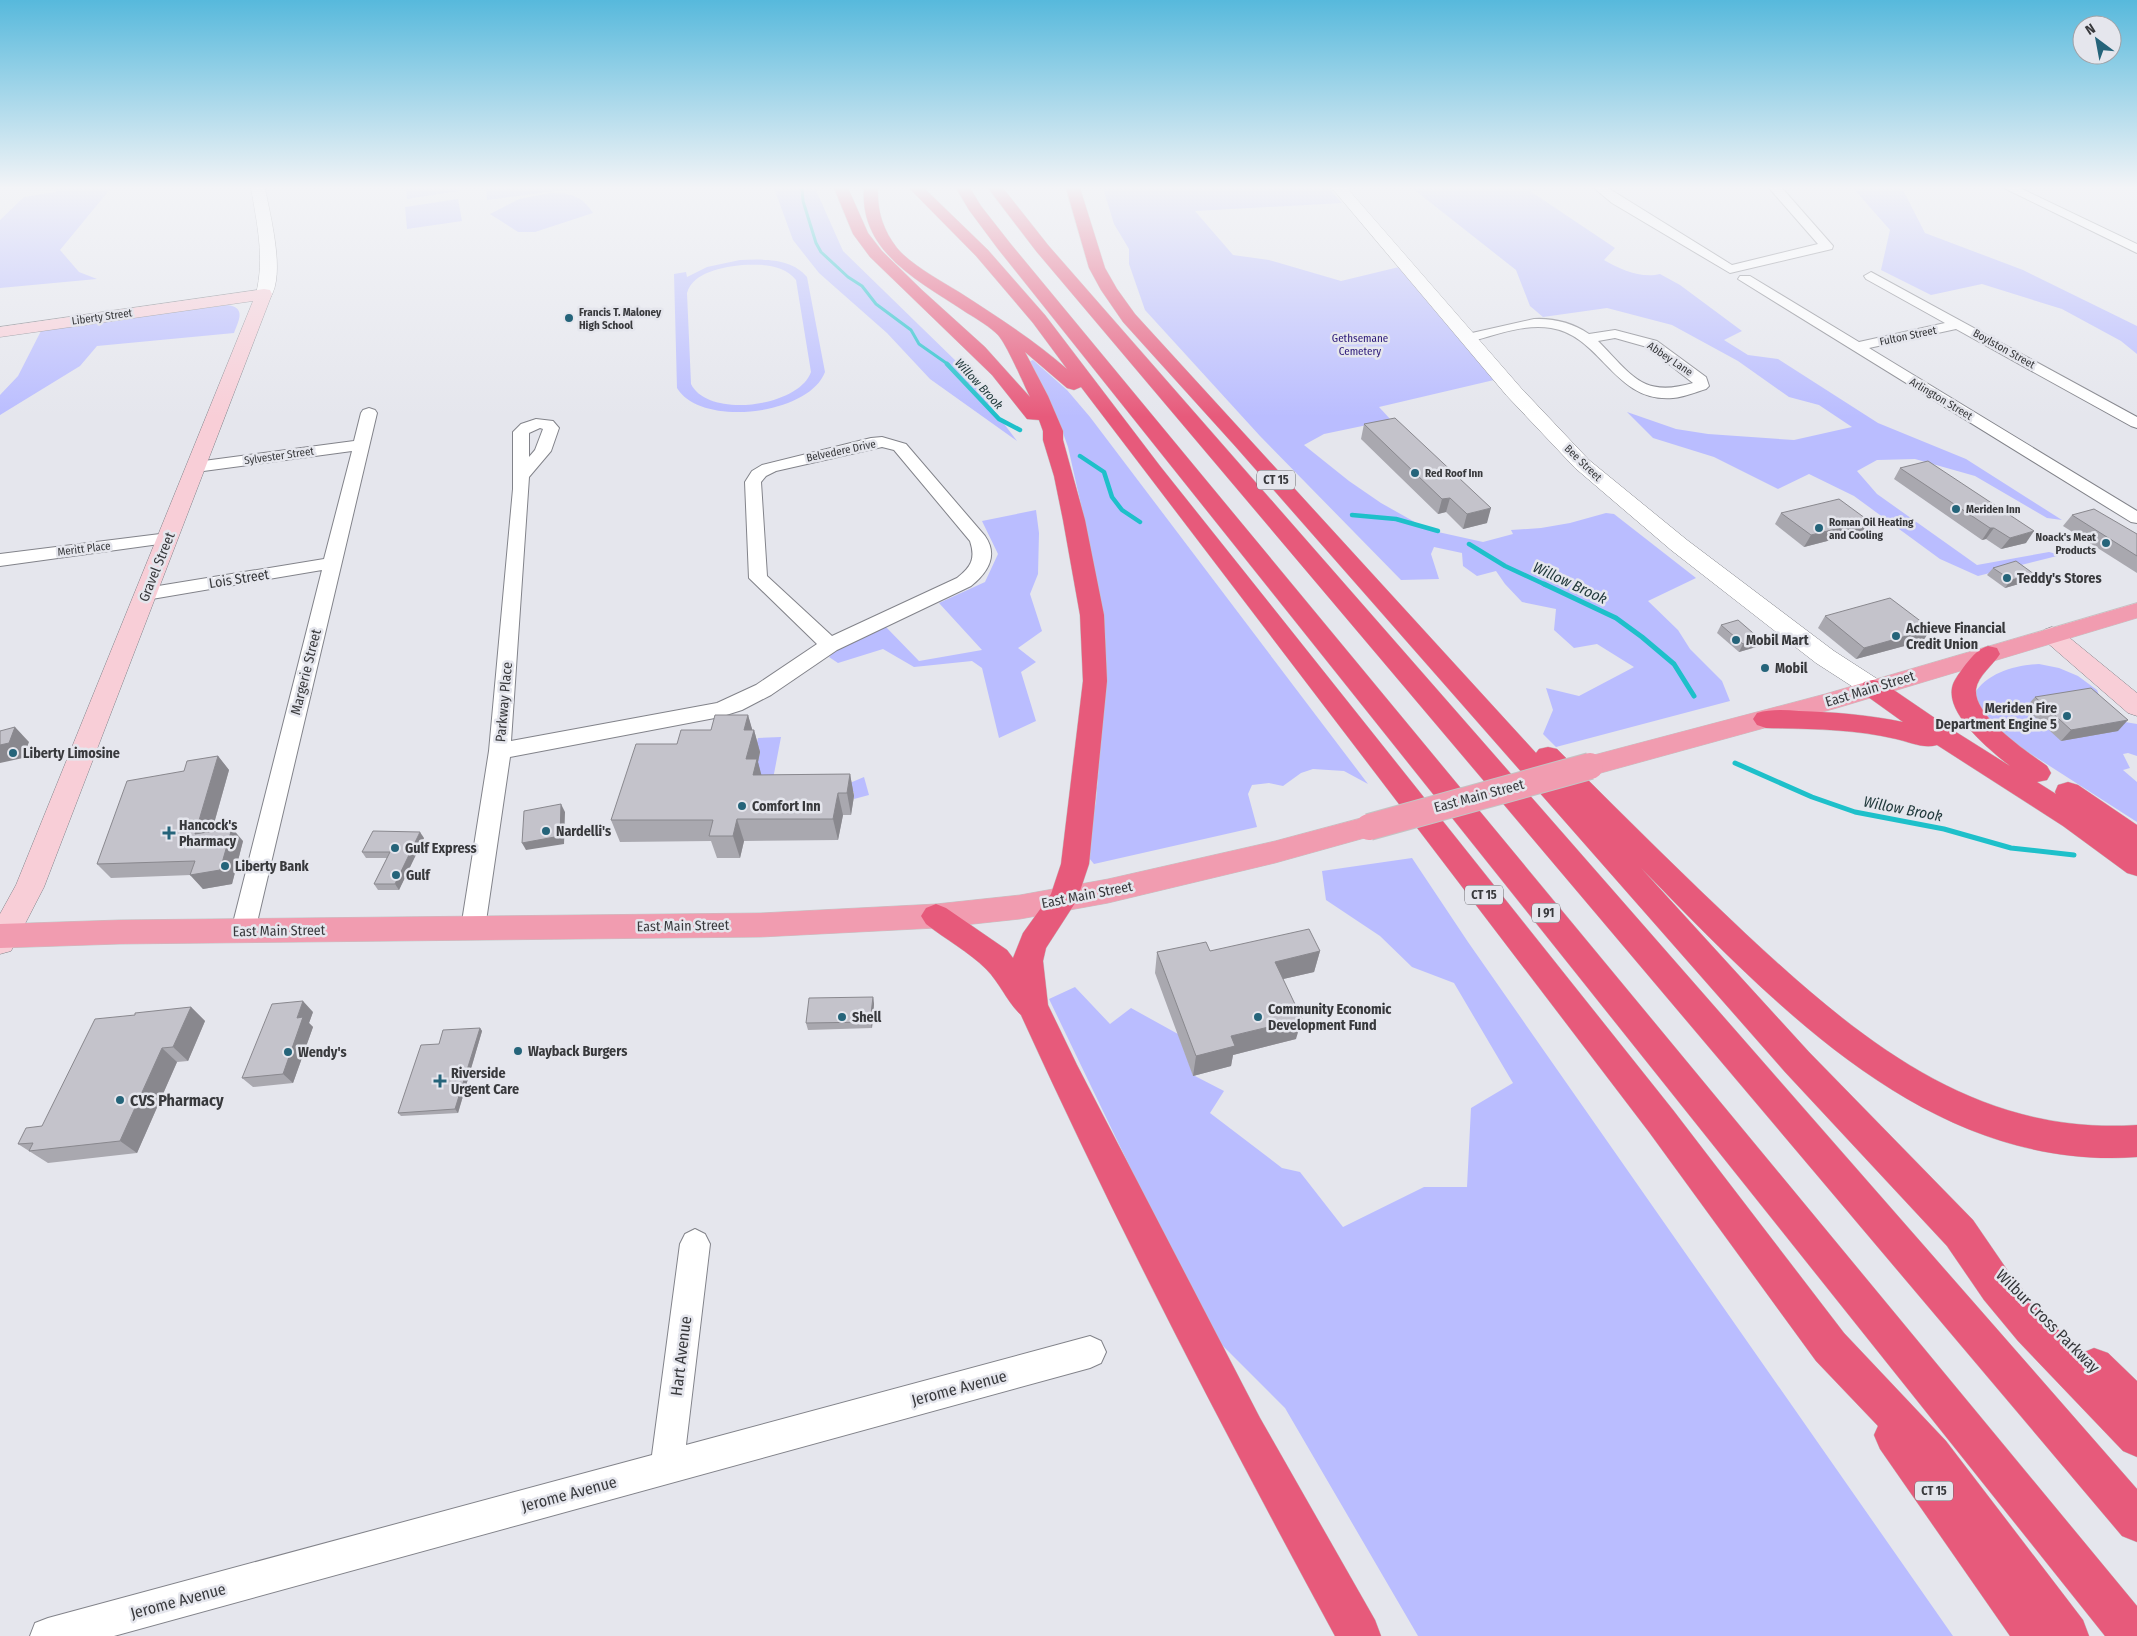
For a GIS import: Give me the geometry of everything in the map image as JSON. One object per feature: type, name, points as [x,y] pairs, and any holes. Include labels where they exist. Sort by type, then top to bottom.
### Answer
[{"type":"highway","points":[[887,264],[996,368],[1020,396],[1045,433],[1053,440]]},
{"type":"highway","points":[[907,264],[1006,333],[1027,345],[1060,370],[1086,395],[1114,430],[1135,445]]},
{"type":"highway","name":"CT 15","points":[[992,264],[1058,342],[1135,445],[1661,1121],[1830,1347],[2037,1636]]},
{"type":"highway","name":"I 91","points":[[1019,264],[2133,1636]]},
{"type":"highway","points":[[1056,264],[2137,1521]]},
{"type":"highway","name":"CT 15","points":[[1096,264],[1108,290],[1139,330],[1242,442],[1797,1062],[1960,1233]]},
{"type":"highway","points":[[1006,333],[1053,431],[1053,440],[1064,476],[1092,615],[1096,666],[1075,864],[1071,880],[1062,900],[1037,936],[1030,952],[1027,971],[1033,993],[1033,1006]]},
{"type":"highway","points":[[1988,654],[1966,684],[1965,702],[1984,726],[2038,773]]},
{"type":"highway","points":[[1873,688],[1911,717],[2070,816],[2137,865]]},
{"type":"highway","points":[[1873,688],[1922,708],[2038,773],[2137,839]]},
{"type":"highway","points":[[1469,695],[1518,727],[1745,952],[1832,1031],[1878,1066],[1934,1098],[2003,1125],[2039,1135],[2077,1142],[2101,1144],[2137,1141]]},
{"type":"highway","points":[[1766,719],[1838,721],[1886,726],[1929,738],[1980,759]]},
{"type":"highway","points":[[936,916],[996,959],[1008,972],[1023,996],[1033,1006],[1065,1075],[1246,1432],[1358,1636]]},
{"type":"highway","points":[[1960,1233],[2013,1307],[2137,1437]]},
{"type":"highway","name":"Wilbur Cross Parkway","points":[[1960,1233],[2137,1408]]},
{"type":"highway","points":[[1830,1347],[1932,1455],[2067,1636]]},
{"type":"main road","name":"Liberty Street","points":[[0,332],[264,294]]},
{"type":"main road","name":"Gravel Street","points":[[1,938],[30,886],[264,294]]},
{"type":"main road","name":"East Main Street","points":[[1,938],[119,932],[761,925],[936,916],[1020,907],[1148,882],[1369,827],[1766,719],[2137,610]]},
{"type":"main road","points":[[2052,635],[2137,707]]},
{"type":"street","name":"Gravel Street","points":[[264,294],[269,264]]},
{"type":"street","name":"Bee Street","points":[[1405,264],[1544,424],[1611,490],[1679,545],[1825,657],[1873,688]]},
{"type":"street","points":[[1724,264],[1730,268],[1746,264]]},
{"type":"street","name":"Boylston Street","points":[[1871,276],[2137,423]]},
{"type":"street","name":"Arlington Street","points":[[1745,279],[2137,518]]},
{"type":"street","name":"Abbey Lane","points":[[1468,338],[1541,322],[1556,324],[1586,339],[1637,388],[1666,394],[1684,393],[1701,386],[1701,380],[1652,344],[1621,334],[1586,339]]},
{"type":"street","name":"Fulton Street","points":[[1856,347],[1959,324]]},
{"type":"street","name":"Margerie Street","points":[[243,931],[369,413]]},
{"type":"street","name":"Belvedere Drive","points":[[500,752],[739,705],[754,697],[830,645],[964,582],[976,572],[983,560],[983,550],[979,540],[900,447],[892,444],[871,443],[771,467],[762,470],[755,476],[753,482],[758,578],[830,645]]},
{"type":"street","name":"Sylvester Street","points":[[196,467],[361,445]]},
{"type":"street","name":"Parkway Place","points":[[473,928],[500,752],[522,475]]},
{"type":"street","name":"Meritt Place","points":[[0,560],[168,538]]},
{"type":"street","name":"Lois Street","points":[[146,594],[332,563]]},
{"type":"street","name":"Hart Avenue","points":[[667,1468],[695,1244]]},
{"type":"street","name":"Jerome Avenue","points":[[48,1636],[1090,1352]]},
{"type":"green space","points":[[0,264],[72,264],[79,272],[97,279],[0,288]]},
{"type":"green space","points":[[720,264],[789,264],[801,271],[807,277],[825,372],[815,387],[798,398],[777,407],[754,411],[730,412],[708,408],[690,401],[677,388],[674,274],[686,272],[687,277],[707,267]],"holes":[[[742,265],[764,265],[785,271],[796,280],[811,372],[803,384],[790,394],[772,400],[753,404],[733,405],[715,402],[701,395],[691,384],[687,293],[695,280],[718,269]]]},
{"type":"green space","points":[[812,264],[857,264],[959,364],[1017,441],[930,379],[887,333],[819,273]]},
{"type":"green space","name":"Gethsemane Cemetery","points":[[1129,264],[1284,264],[1341,281],[1399,267],[1494,380],[1379,407],[1391,420],[1324,434],[1304,445],[1349,481],[1381,503],[1429,530],[1483,542],[1513,534],[1511,530],[1541,528],[1570,523],[1606,513],[1614,514],[1696,578],[1648,601],[1678,630],[1690,649],[1722,681],[1730,701],[1556,747],[1543,734],[1553,710],[1546,688],[1579,696],[1634,667],[1597,644],[1574,648],[1554,630],[1556,609],[1522,602],[1496,571],[1477,576],[1463,566],[1462,553],[1434,547],[1431,554],[1439,579],[1401,580],[1260,436],[1145,310]]},
{"type":"green space","points":[[1509,264],[1612,264],[1638,274],[1660,274],[1680,285],[1742,331],[1724,340],[1748,355],[1778,359],[1878,423],[1966,459],[2062,520],[2047,518],[1975,476],[1915,459],[1877,460],[1857,471],[1877,494],[1977,565],[2049,552],[2061,555],[1978,576],[1940,559],[1854,496],[1809,474],[1778,489],[1714,457],[1653,438],[1627,412],[1676,429],[1708,434],[1794,440],[1852,427],[1819,405],[1789,397],[1738,361],[1672,325],[1607,308],[1543,317],[1530,306],[1516,270]]},
{"type":"green space","points":[[1882,264],[2008,264],[2137,326],[2137,354],[2121,341],[2062,309],[1982,284],[1931,295],[1881,270]]},
{"type":"green space","points":[[228,305],[237,309],[240,315],[234,333],[97,346],[80,366],[0,415],[0,395],[18,376],[42,329]]},
{"type":"green space","points":[[1033,360],[1067,390],[1090,417],[1368,784],[1344,771],[1313,769],[1301,773],[1283,786],[1269,783],[1252,785],[1248,794],[1257,827],[1094,864],[1089,858],[1087,847],[1096,801],[1103,712],[1088,536],[1068,447],[1058,419],[1028,362]]},
{"type":"green space","points":[[1036,510],[1039,533],[1038,574],[1030,594],[1042,631],[1018,648],[1036,662],[1021,672],[1036,721],[999,738],[982,668],[972,661],[914,667],[883,649],[838,663],[829,657],[838,648],[885,626],[919,661],[982,650],[939,603],[985,582],[998,554],[982,521]]},
{"type":"green space","points":[[2039,664],[2059,668],[2078,676],[2097,690],[2101,700],[2125,722],[2137,724],[2137,756],[2128,753],[2123,754],[2130,768],[2123,770],[2137,782],[2137,822],[2017,745],[1989,724],[1974,694],[1986,681],[2002,671]]},
{"type":"green space","points":[[781,737],[773,779],[838,788],[864,777],[869,795],[854,799],[854,792],[841,793],[753,781],[760,752],[754,752],[758,738]]},
{"type":"green space","points":[[1412,858],[1468,942],[1953,1636],[1418,1636],[1285,1408],[1210,1333],[1049,999],[1075,987],[1110,1024],[1131,1008],[1178,1034],[1193,1075],[1224,1091],[1210,1113],[1282,1168],[1300,1172],[1343,1227],[1424,1187],[1467,1187],[1471,1108],[1513,1083],[1454,983],[1412,967],[1380,936],[1326,900],[1322,871]]},
{"type":"building","points":[[1395,418],[1491,508],[1467,514],[1450,498],[1442,499],[1364,424]]},
{"type":"building","points":[[1928,461],[2034,531],[2010,538],[1994,528],[1990,528],[1900,468]]},
{"type":"building","points":[[1839,499],[1869,521],[1811,535],[1781,513]]},
{"type":"building","points":[[2094,509],[2137,534],[2137,556],[2072,515]]},
{"type":"building","points":[[2016,561],[2034,574],[2011,580],[1993,568]]},
{"type":"building","points":[[1890,598],[1931,629],[1864,648],[1825,616]]},
{"type":"building","points":[[1738,620],[1760,639],[1743,644],[1721,625]]},
{"type":"building","points":[[2091,688],[2128,720],[2071,730],[2035,697]]},
{"type":"building","name":"Comfort Inn","points":[[715,715],[748,715],[744,730],[754,730],[746,759],[757,759],[753,775],[850,774],[847,793],[838,793],[833,819],[737,819],[733,836],[709,836],[713,820],[611,820],[636,744],[677,744],[681,730],[711,730]]},
{"type":"building","points":[[15,727],[9,743],[0,745],[0,731]]},
{"type":"building","name":"Hancock's Pharmacy","points":[[218,756],[195,834],[232,828],[220,870],[190,875],[195,861],[97,864],[127,781],[184,771],[187,761]]},
{"type":"building","name":"Nardelli's","points":[[561,804],[560,836],[522,843],[524,811]]},
{"type":"building","points":[[373,831],[420,832],[395,884],[374,884],[390,852],[362,852]]},
{"type":"building","name":"Community Economic Development Fund","points":[[1309,929],[1320,951],[1275,962],[1302,1019],[1231,1036],[1235,1046],[1196,1056],[1157,952],[1206,942],[1210,951]]},
{"type":"building","name":"Shell","points":[[873,997],[870,1022],[806,1023],[809,998]]},
{"type":"building","points":[[303,1001],[297,1018],[303,1017],[283,1074],[242,1078],[272,1004]]},
{"type":"building","name":"CVS Pharmacy","points":[[191,1007],[173,1047],[162,1048],[120,1141],[29,1151],[33,1143],[18,1144],[26,1128],[42,1126],[95,1019]]},
{"type":"building","name":"Riverside Urgent Care","points":[[480,1028],[455,1109],[398,1113],[421,1045],[439,1044],[443,1030]]},
{"type":"waterway","name":"Willow Brook","points":[[834,264],[848,277],[862,286],[876,304],[911,330],[919,344],[949,365]]},
{"type":"waterway","name":"Willow Brook","points":[[947,364],[999,419],[1020,430]]},
{"type":"waterway","name":"Willow Brook","points":[[1080,456],[1104,472],[1112,497],[1122,510],[1140,522]]},
{"type":"waterway","name":"Willow Brook","points":[[1352,515],[1396,519],[1438,531]]},
{"type":"waterway","name":"Willow Brook","points":[[1469,544],[1505,566],[1546,585]]},
{"type":"waterway","name":"Willow Brook","points":[[1544,584],[1616,618],[1642,637],[1674,664],[1694,696]]},
{"type":"waterway","name":"Willow Brook","points":[[1735,763],[1812,797],[1855,812],[1944,829],[2011,848],[2074,855]]},
{"type":"place","name":"Francis T. Maloney High School","points":[[569,318]]},
{"type":"place","name":"Red Roof Inn","points":[[1415,473]]},
{"type":"place","name":"Meriden Inn","points":[[1956,509]]},
{"type":"place","name":"Roman Oil Heating and Cooling","points":[[1819,528]]},
{"type":"place","name":"Noack's Meat Products","points":[[2106,543]]},
{"type":"place","name":"Teddy's Stores","points":[[2007,578]]},
{"type":"place","name":"Achieve Financial Credit Union","points":[[1896,636]]},
{"type":"place","name":"Mobil Mart","points":[[1736,640]]},
{"type":"place","name":"Mobil","points":[[1765,668]]},
{"type":"place","name":"Meriden Fire Department Engine 5","points":[[2067,716]]},
{"type":"place","name":"Liberty Limosine","points":[[13,753]]},
{"type":"place","name":"Comfort Inn","points":[[742,806]]},
{"type":"place","name":"Nardelli's","points":[[546,831]]},
{"type":"place","name":"Hancock's Pharmacy","points":[[169,833]]},
{"type":"place","name":"Gulf Express","points":[[395,848]]},
{"type":"place","name":"Liberty Bank","points":[[225,866]]},
{"type":"place","name":"Gulf","points":[[396,875]]},
{"type":"place","name":"Shell","points":[[842,1017]]},
{"type":"place","name":"Community Economic Development Fund","points":[[1258,1017]]},
{"type":"place","name":"Wayback Burgers","points":[[518,1051]]},
{"type":"place","name":"Wendy's","points":[[288,1052]]},
{"type":"place","name":"Riverside Urgent Care","points":[[440,1081]]},
{"type":"place","name":"CVS Pharmacy","points":[[120,1100]]}]
